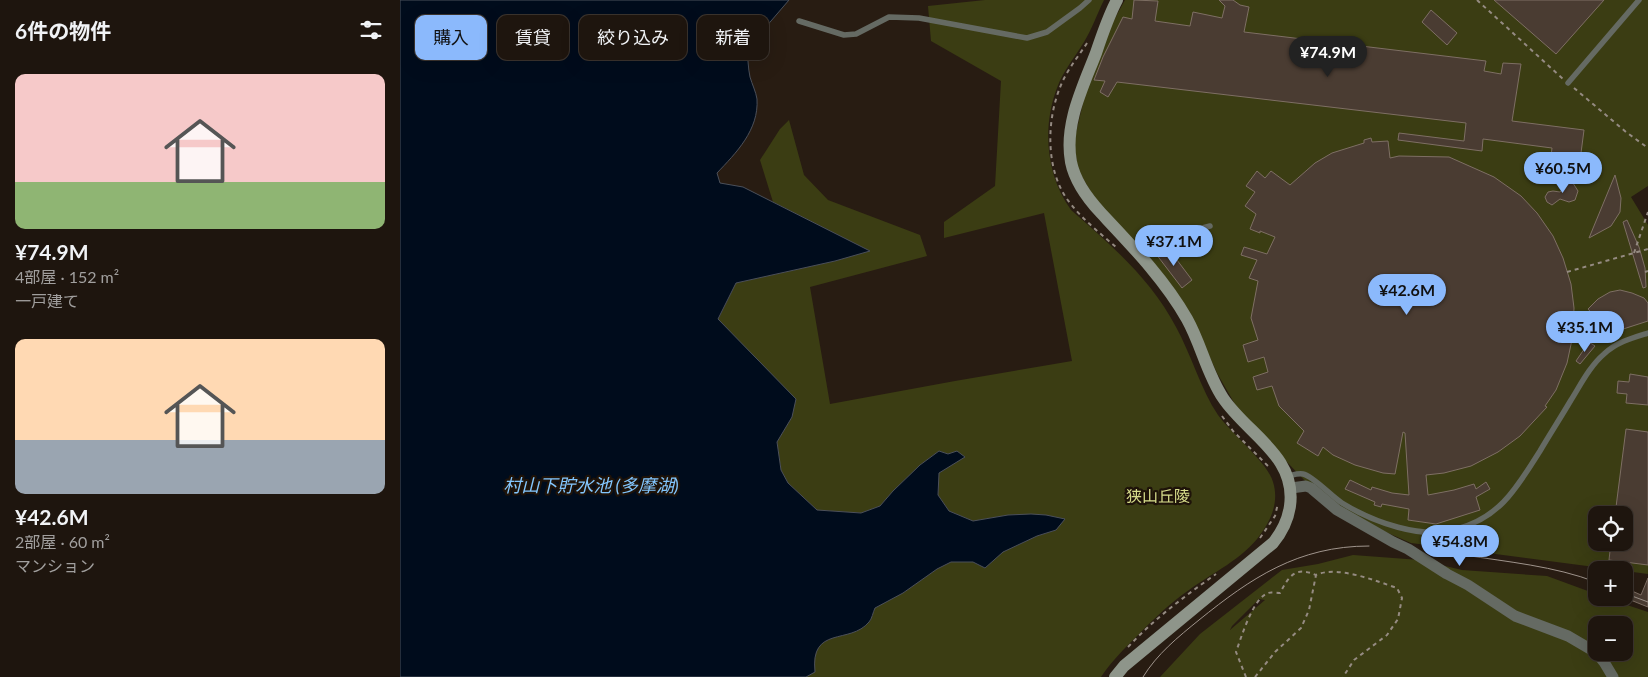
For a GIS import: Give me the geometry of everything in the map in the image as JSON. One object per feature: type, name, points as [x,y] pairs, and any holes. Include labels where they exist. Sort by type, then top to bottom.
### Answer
[{"type":"street","points":[[1115,677],[1124,666],[1273,543],[1282,529],[1289,511],[1289,482],[1276,455],[1240,420],[1222,397],[1188,320],[1170,292],[1134,248],[1094,206],[1082,190],[1074,173],[1069,147],[1076,106],[1117,0]]},
{"type":"street","points":[[1289,482],[1311,488],[1337,510],[1415,553],[1515,616],[1554,630],[1583,645],[1597,654],[1613,677]]},
{"type":"lane","points":[[799,21],[844,36],[856,34],[889,17],[919,18],[1028,38],[1046,32],[1089,0]]},
{"type":"lane","points":[[1568,84],[1639,0]]},
{"type":"lane","points":[[1134,248],[1152,241],[1210,226]]},
{"type":"lane","points":[[1289,482],[1298,474],[1308,476],[1343,504],[1380,521],[1416,532],[1443,533],[1464,527],[1482,519],[1505,502],[1518,487],[1583,380],[1604,354],[1623,340],[1648,333]]},
{"type":"path","points":[[1477,0],[1568,84],[1648,148]]},
{"type":"path","points":[[1090,39],[1068,71],[1061,85],[1051,128],[1053,158],[1059,184],[1070,203],[1120,250]]},
{"type":"path","points":[[1633,253],[1648,212]]},
{"type":"path","points":[[1567,272],[1648,249]]},
{"type":"path","points":[[1221,415],[1233,431],[1269,467]]},
{"type":"path","points":[[1256,542],[1265,533],[1275,516],[1278,500]]},
{"type":"path","points":[[1246,677],[1236,652],[1258,600],[1267,593],[1280,594],[1288,578],[1298,572],[1307,571],[1316,575],[1321,573],[1346,573],[1397,588],[1402,598],[1398,619],[1387,635],[1354,660],[1343,677]]},
{"type":"path","points":[[1123,652],[1157,619],[1185,596],[1220,572]]},
{"type":"path","points":[[1255,677],[1275,652],[1301,628],[1309,610],[1316,575]]},
{"type":"green space","name":"狭山丘陵","points":[[985,0],[1104,0],[1087,37],[1062,76],[1052,103],[1048,135],[1049,151],[1056,182],[1071,210],[1101,236],[1155,293],[1181,338],[1206,394],[1218,415],[1270,474],[1275,489],[1275,503],[1271,516],[1253,544],[1166,608],[1122,651],[1101,677],[806,677],[812,669],[819,646],[828,640],[859,630],[869,622],[874,608],[903,593],[937,569],[951,562],[973,562],[985,568],[1002,552],[1037,536],[1056,530],[1046,515],[1008,515],[973,521],[949,511],[938,495],[939,473],[964,457],[957,452],[948,454],[939,451],[920,465],[880,506],[861,513],[817,510],[788,483],[781,470],[777,442],[792,417],[718,320],[736,283],[835,261],[870,251],[773,202],[760,160],[780,129],[789,120],[804,175],[828,200],[920,235],[927,256],[810,287],[830,404],[1072,361],[1044,213],[944,238],[944,222],[995,186],[1001,81],[931,41],[928,6]]},
{"type":"green space","points":[[1125,0],[1648,0],[1648,186],[1631,197],[1648,225],[1648,574],[1633,572],[1633,561],[1588,561],[1588,566],[1411,543],[1365,523],[1307,483],[1240,413],[1217,373],[1198,331],[1094,197],[1078,170],[1074,141],[1085,95],[1109,29]]},
{"type":"green space","points":[[1353,555],[1420,560],[1462,570],[1547,576],[1588,591],[1588,606],[1630,606],[1648,612],[1648,677],[1160,677],[1200,634],[1282,570],[1318,564]],"holes":[[[1259,599],[1265,600],[1230,630]]]},
{"type":"water","name":"村山下貯水池 (多摩湖)","points":[[400,0],[789,0],[769,23],[769,15],[697,15],[697,60],[748,60],[750,77],[757,99],[757,110],[750,131],[739,149],[717,173],[720,183],[743,187],[870,251],[835,261],[736,283],[718,319],[796,399],[792,417],[777,442],[781,470],[788,483],[817,510],[861,513],[880,506],[920,465],[939,451],[948,454],[957,451],[965,457],[939,473],[938,495],[949,511],[973,521],[1008,515],[1031,514],[1065,519],[1056,530],[1037,536],[1003,552],[985,568],[973,562],[951,562],[937,569],[903,593],[875,608],[870,621],[861,629],[825,642],[819,648],[815,657],[815,672],[806,677],[400,677]]},
{"type":"building","points":[[1134,0],[1158,1],[1155,21],[1190,26],[1193,12],[1222,18],[1225,6],[1219,0],[1233,0],[1240,5],[1249,7],[1244,32],[1486,61],[1484,71],[1501,74],[1503,63],[1521,64],[1512,121],[1584,130],[1578,176],[1549,173],[1552,148],[1483,139],[1482,151],[1398,140],[1399,133],[1464,141],[1466,123],[1117,82],[1108,97],[1100,92],[1105,81],[1094,80],[1123,17],[1132,19]]},
{"type":"building","points":[[1494,0],[1604,0],[1556,54]]},
{"type":"building","points":[[1431,10],[1457,33],[1447,45],[1422,22]]},
{"type":"building","points":[[1371,138],[1372,142],[1388,141],[1390,158],[1399,156],[1449,157],[1494,177],[1521,196],[1537,213],[1553,236],[1563,258],[1571,284],[1574,308],[1573,335],[1567,363],[1556,390],[1545,406],[1547,407],[1520,436],[1498,452],[1471,466],[1444,473],[1426,475],[1428,495],[1474,484],[1476,489],[1486,482],[1490,489],[1476,497],[1480,510],[1436,524],[1408,520],[1409,509],[1382,504],[1381,507],[1374,505],[1375,502],[1345,489],[1350,480],[1371,490],[1372,487],[1392,493],[1409,495],[1405,433],[1403,432],[1395,474],[1383,473],[1355,465],[1333,455],[1323,447],[1318,456],[1297,443],[1304,431],[1279,406],[1272,386],[1257,390],[1253,377],[1268,372],[1264,357],[1248,362],[1243,345],[1258,340],[1251,318],[1258,281],[1249,278],[1257,260],[1241,255],[1244,247],[1267,254],[1275,237],[1250,229],[1256,214],[1245,206],[1255,192],[1246,186],[1257,171],[1265,178],[1271,171],[1290,185],[1315,163],[1332,153],[1364,143],[1364,140]]},
{"type":"building","points":[[1615,175],[1621,198],[1620,212],[1611,226],[1589,238]]},
{"type":"building","points":[[1571,180],[1578,191],[1575,200],[1569,202],[1560,199],[1552,205],[1547,202],[1545,197],[1548,192],[1560,192]]},
{"type":"building","points":[[1627,220],[1639,247],[1645,268],[1646,287],[1643,288],[1623,222]]},
{"type":"building","points":[[1165,247],[1192,280],[1182,288],[1156,254]]},
{"type":"building","points":[[1620,290],[1644,298],[1648,303],[1648,321],[1617,331],[1619,335],[1608,336],[1602,315],[1598,320],[1588,309],[1598,299],[1610,292]]},
{"type":"building","points":[[1589,342],[1595,346],[1580,364],[1576,361]]},
{"type":"building","points":[[1630,374],[1648,377],[1648,405],[1626,403],[1627,394],[1617,393],[1618,381],[1629,382]]},
{"type":"building","points":[[1626,429],[1648,432],[1648,565],[1633,563],[1633,561],[1609,560],[1610,551],[1633,551],[1633,506],[1616,506]]},
{"type":"building","points":[[1648,578],[1648,607],[1633,601],[1633,591],[1641,595]]},
{"type":"tram line","points":[[1143,677],[1161,653],[1176,639],[1218,605],[1257,578],[1298,558],[1343,547],[1369,546]]},
{"type":"tram line","points":[[1464,555],[1547,568],[1588,580]]},
{"type":"tram line","points":[[1633,596],[1648,602]]}]
